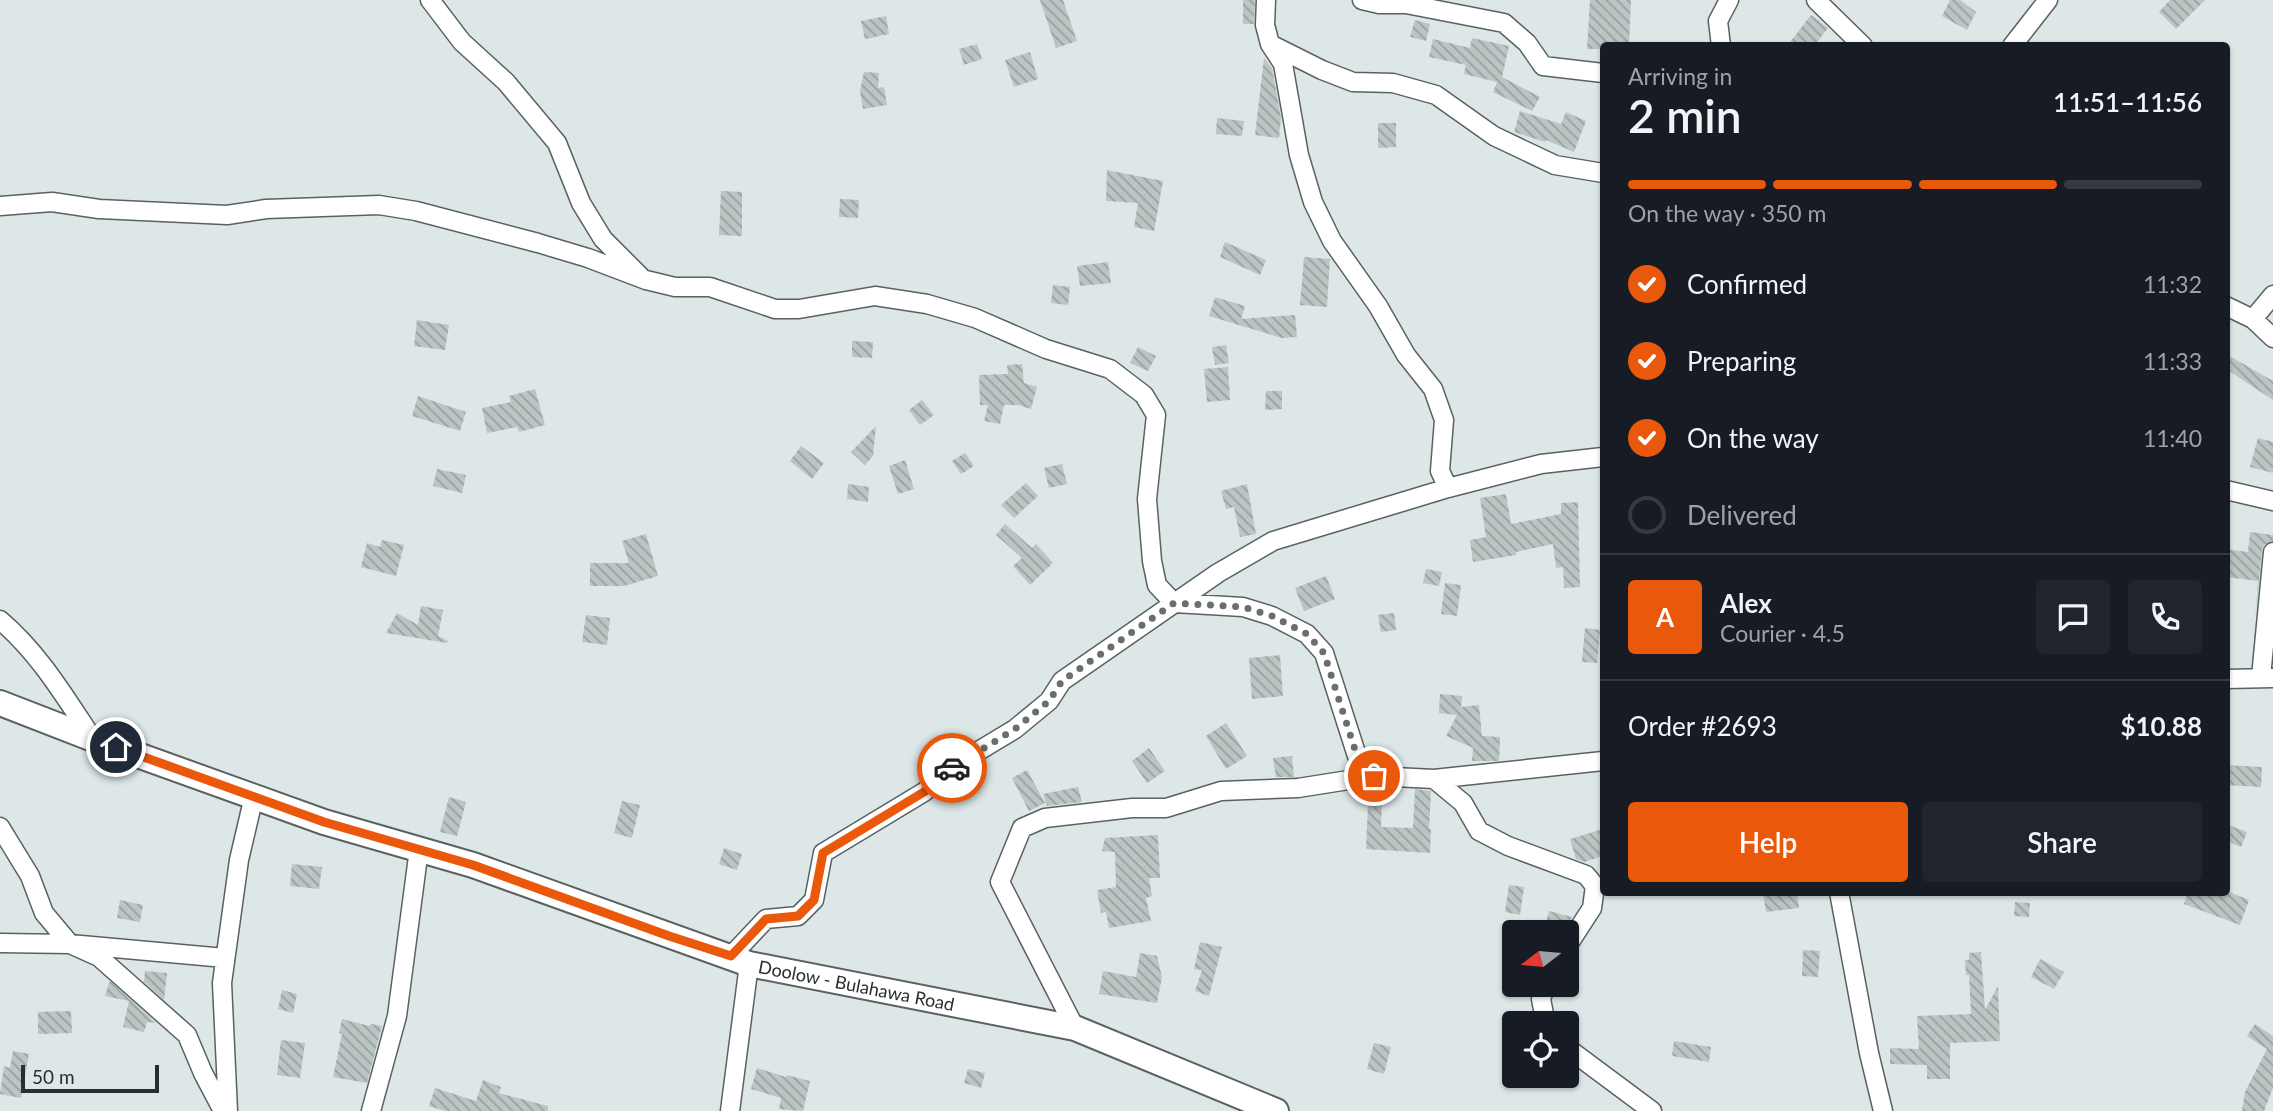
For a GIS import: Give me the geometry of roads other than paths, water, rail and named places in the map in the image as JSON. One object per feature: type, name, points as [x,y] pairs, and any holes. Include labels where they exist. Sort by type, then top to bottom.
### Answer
[{"type":"main road","name":"Doolow - Bulahawa Road","points":[[0,703],[324,822],[473,865],[740,960],[1075,1028],[1276,1111]]},
{"type":"street","points":[[430,0],[461,42],[506,82],[558,143],[581,203],[603,239],[646,280]]},
{"type":"street","points":[[1266,0],[1265,25],[1270,44],[1283,64],[1299,155],[1313,202],[1332,241],[1378,306],[1406,355],[1433,389],[1444,420],[1440,471],[1448,488]]},
{"type":"street","points":[[1362,0],[1379,4],[1406,4],[1504,23],[1527,43],[1543,66],[1600,73]]},
{"type":"street","points":[[1721,42],[1718,21],[1729,0]]},
{"type":"street","points":[[1816,0],[1834,6],[1860,42]]},
{"type":"street","points":[[2015,42],[2049,0]]},
{"type":"street","points":[[1270,44],[1353,82],[1393,83],[1436,96],[1494,136],[1555,165],[1600,172]]},
{"type":"street","points":[[0,206],[52,202],[99,209],[227,215],[266,209],[379,205],[416,211],[538,243],[646,280],[675,287],[710,287],[775,309],[799,309],[876,296],[927,304],[975,318],[1046,349],[1110,369],[1144,395],[1156,415],[1147,499],[1152,561],[1157,585],[1174,603],[1243,607],[1272,616],[1307,634],[1324,653],[1357,756],[1374,776]]},
{"type":"street","points":[[2253,319],[2273,295]]},
{"type":"street","points":[[2230,308],[2253,319],[2273,338]]},
{"type":"street","points":[[730,1111],[740,960],[766,919],[798,916],[814,900],[823,853],[924,792],[957,764],[1015,729],[1049,701],[1062,681],[1218,572],[1273,541],[1448,488],[1541,464],[1600,457]]},
{"type":"street","points":[[2230,491],[2273,501]]},
{"type":"street","points":[[2230,679],[2267,678],[2273,552]]},
{"type":"street","points":[[0,620],[29,649],[93,739]]},
{"type":"street","points":[[1075,1028],[1000,882],[1022,828],[1045,818],[1132,808],[1166,808],[1220,792],[1298,788],[1374,776],[1434,779],[1600,761]]},
{"type":"street","points":[[1434,779],[1463,803],[1479,831],[1508,846],[1586,876],[1595,886],[1592,908],[1579,928]]},
{"type":"street","points":[[225,1111],[222,983],[239,860],[254,796]]},
{"type":"street","points":[[0,827],[30,876],[44,914],[70,944],[99,957],[187,1035],[208,1083],[225,1111]]},
{"type":"street","points":[[371,1111],[397,1016],[419,849]]},
{"type":"street","points":[[1840,896],[1869,1053],[1883,1111]]},
{"type":"street","points":[[0,943],[70,944],[225,958]]},
{"type":"street","points":[[1579,1057],[1651,1111]]}]
